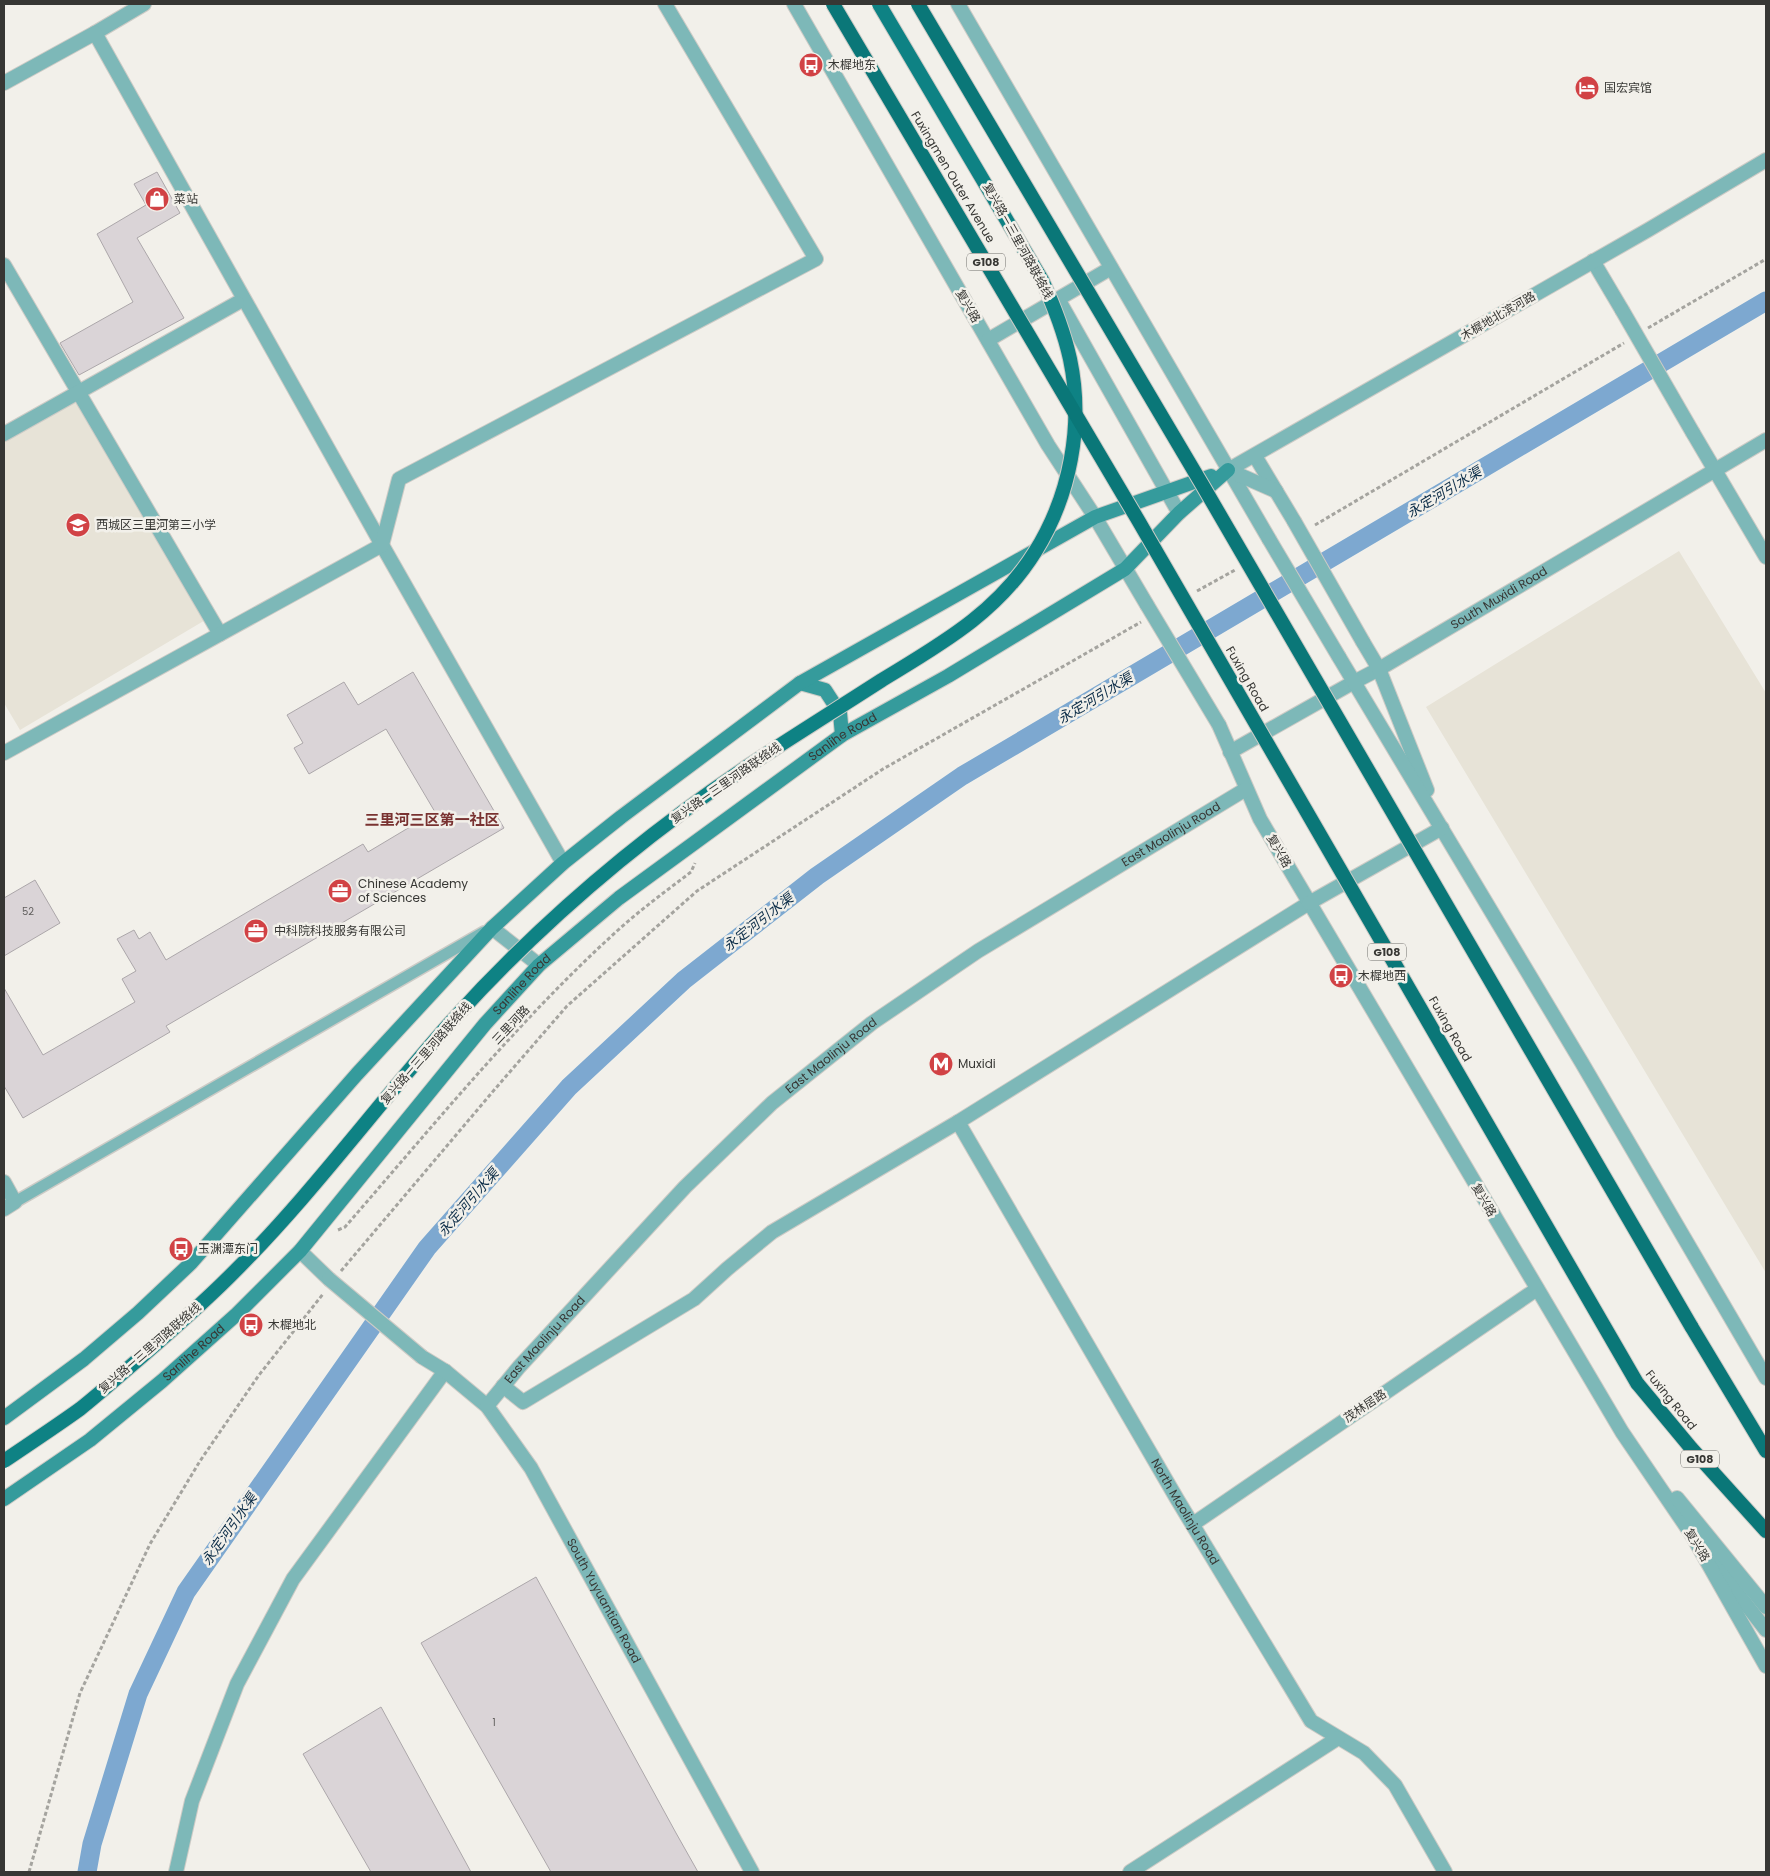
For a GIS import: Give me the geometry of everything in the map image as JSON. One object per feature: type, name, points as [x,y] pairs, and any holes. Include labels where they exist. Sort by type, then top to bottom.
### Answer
[{"type":"highway","name":"Fuxingmen Outer Avenue","points":[[833,4],[1138,520]]},
{"type":"highway","points":[[918,4],[1203,486],[1691,1326],[1766,1451]]},
{"type":"highway","name":"Fuxing Road","points":[[1138,520],[1637,1383],[1691,1448],[1766,1531]]},
{"type":"main road","name":"复兴路—三里河路联络线","points":[[4,1461],[82,1407],[172,1331],[232,1274],[286,1216],[451,1022],[510,960],[568,906],[637,847],[689,807],[774,749],[971,623],[1009,589],[1034,554],[1055,513],[1069,466],[1074,441],[1076,406],[1067,349],[1058,315],[1042,280],[880,4]]},
{"type":"main road","points":[[4,1418],[84,1359],[138,1313],[191,1263],[357,1074],[492,928],[563,863],[621,817],[800,683],[1095,516],[1228,470]]},
{"type":"main road","name":"Sanlihe Road","points":[[4,1499],[90,1440],[162,1381],[237,1314],[300,1251],[485,1024],[539,965],[620,898],[842,735],[948,676],[1126,569],[1179,514],[1228,470]]},
{"type":"main road","points":[[800,683],[826,690],[840,713],[842,735]]},
{"type":"street","points":[[4,83],[144,4]]},
{"type":"street","points":[[4,753],[382,545],[398,478],[816,259],[665,4]]},
{"type":"street","name":"复兴路","points":[[794,4],[1048,445],[1095,516],[1126,569],[1147,612],[1218,725],[1260,818],[1309,903],[1416,1080],[1622,1432],[1692,1535],[1766,1666]]},
{"type":"street","points":[[958,4],[1228,470],[1620,1127],[1766,1378]]},
{"type":"street","points":[[95,33],[563,863]]},
{"type":"street","name":"木樨地北滨河路","points":[[1228,470],[1593,262],[1766,160]]},
{"type":"street","points":[[1593,262],[1766,557]]},
{"type":"street","points":[[4,265],[220,634]]},
{"type":"street","points":[[988,340],[1111,268]]},
{"type":"street","points":[[1058,299],[1179,514]]},
{"type":"street","points":[[4,434],[237,303]]},
{"type":"street","name":"South Muxidi Road","points":[[1230,752],[1354,682],[1379,670],[1766,440]]},
{"type":"street","points":[[1255,456],[1379,670],[1442,828]]},
{"type":"street","points":[[1228,470],[1276,491]]},
{"type":"street","name":"East Maolinju Road","points":[[487,1406],[684,1187],[772,1103],[872,1023],[978,951],[1246,789]]},
{"type":"street","points":[[503,1386],[523,1402],[694,1299],[772,1232],[958,1122],[1309,903],[1442,828]]},
{"type":"street","points":[[492,928],[539,965]]},
{"type":"street","name":"North Maolinju Road","points":[[958,1122],[1193,1524],[1312,1721],[1364,1753],[1395,1785],[1445,1872]]},
{"type":"street","points":[[4,1182],[10,1205]]},
{"type":"street","name":"South Yuyuantian Road","points":[[300,1251],[331,1281],[422,1357],[445,1371],[487,1406],[531,1468],[752,1872]]},
{"type":"street","name":"茂林居路","points":[[1193,1524],[1537,1289]]},
{"type":"street","points":[[176,1872],[192,1801],[237,1684],[269,1623],[293,1579],[445,1371]]},
{"type":"street","points":[[1622,1432],[1766,1607]]},
{"type":"street","points":[[1692,1535],[1766,1630]]},
{"type":"street","points":[[1130,1872],[1338,1738]]},
{"type":"lane","points":[[10,1205],[492,928]]},
{"type":"path","points":[[1647,329],[1766,259]]},
{"type":"path","points":[[1308,529],[1630,340]]},
{"type":"path","points":[[1190,595],[1240,566]]},
{"type":"path","points":[[29,1872],[80,1693],[150,1544],[200,1461],[258,1375],[331,1281],[567,1006],[697,891],[883,769],[1147,612]]},
{"type":"path","name":"三里河路","points":[[330,1235],[345,1227],[506,1043],[559,987],[618,930],[691,872],[698,857]]},
{"type":"shaded area","name":"西城区三里河第三小学","points":[[72,391],[207,619],[20,730],[4,703],[4,431]]},
{"type":"shaded area","points":[[1679,551],[1766,693],[1766,1273],[1426,707]]},
{"type":"building","points":[[157,172],[180,213],[137,238],[184,318],[79,375],[60,343],[133,302],[97,234],[146,205],[134,184]]},
{"type":"building","name":"Chinese Academy of Sciences","points":[[413,672],[504,828],[166,1026],[170,1032],[23,1118],[4,1086],[4,988],[43,1055],[135,1002],[122,979],[136,971],[117,939],[134,930],[139,939],[150,932],[166,960],[363,844],[368,852],[435,812],[386,729],[309,774],[294,748],[303,743],[287,715],[344,682],[358,705]]},
{"type":"building","points":[[35,880],[60,923],[4,956],[4,898]]},
{"type":"building","points":[[536,1577],[698,1872],[551,1872],[421,1643]]},
{"type":"building","points":[[381,1707],[471,1872],[371,1872],[303,1754]]},
{"type":"waterway","name":"永定河引水渠","points":[[87,1872],[92,1844],[138,1694],[186,1592],[427,1248],[569,1087],[684,980],[817,876],[962,776],[1766,301]]},
{"type":"place","name":"木樨地东","points":[[811,65]]},
{"type":"place","name":"国宏宾馆","points":[[1587,88]]},
{"type":"place","name":"菜站","points":[[157,199]]},
{"type":"place","name":"西城区三里河第三小学","points":[[78,525]]},
{"type":"place","name":"Chinese Academy of Sciences","points":[[340,891]]},
{"type":"place","name":"中科院科技服务有限公司","points":[[256,931]]},
{"type":"place","name":"木樨地西","points":[[1341,976]]},
{"type":"place","name":"Muxidi","points":[[941,1064]]},
{"type":"place","name":"玉渊潭东门","points":[[181,1249]]},
{"type":"place","name":"木樨地北","points":[[251,1325]]},
{"type":"district","name":"三里河三区第一社区","points":[[432,820]]}]
